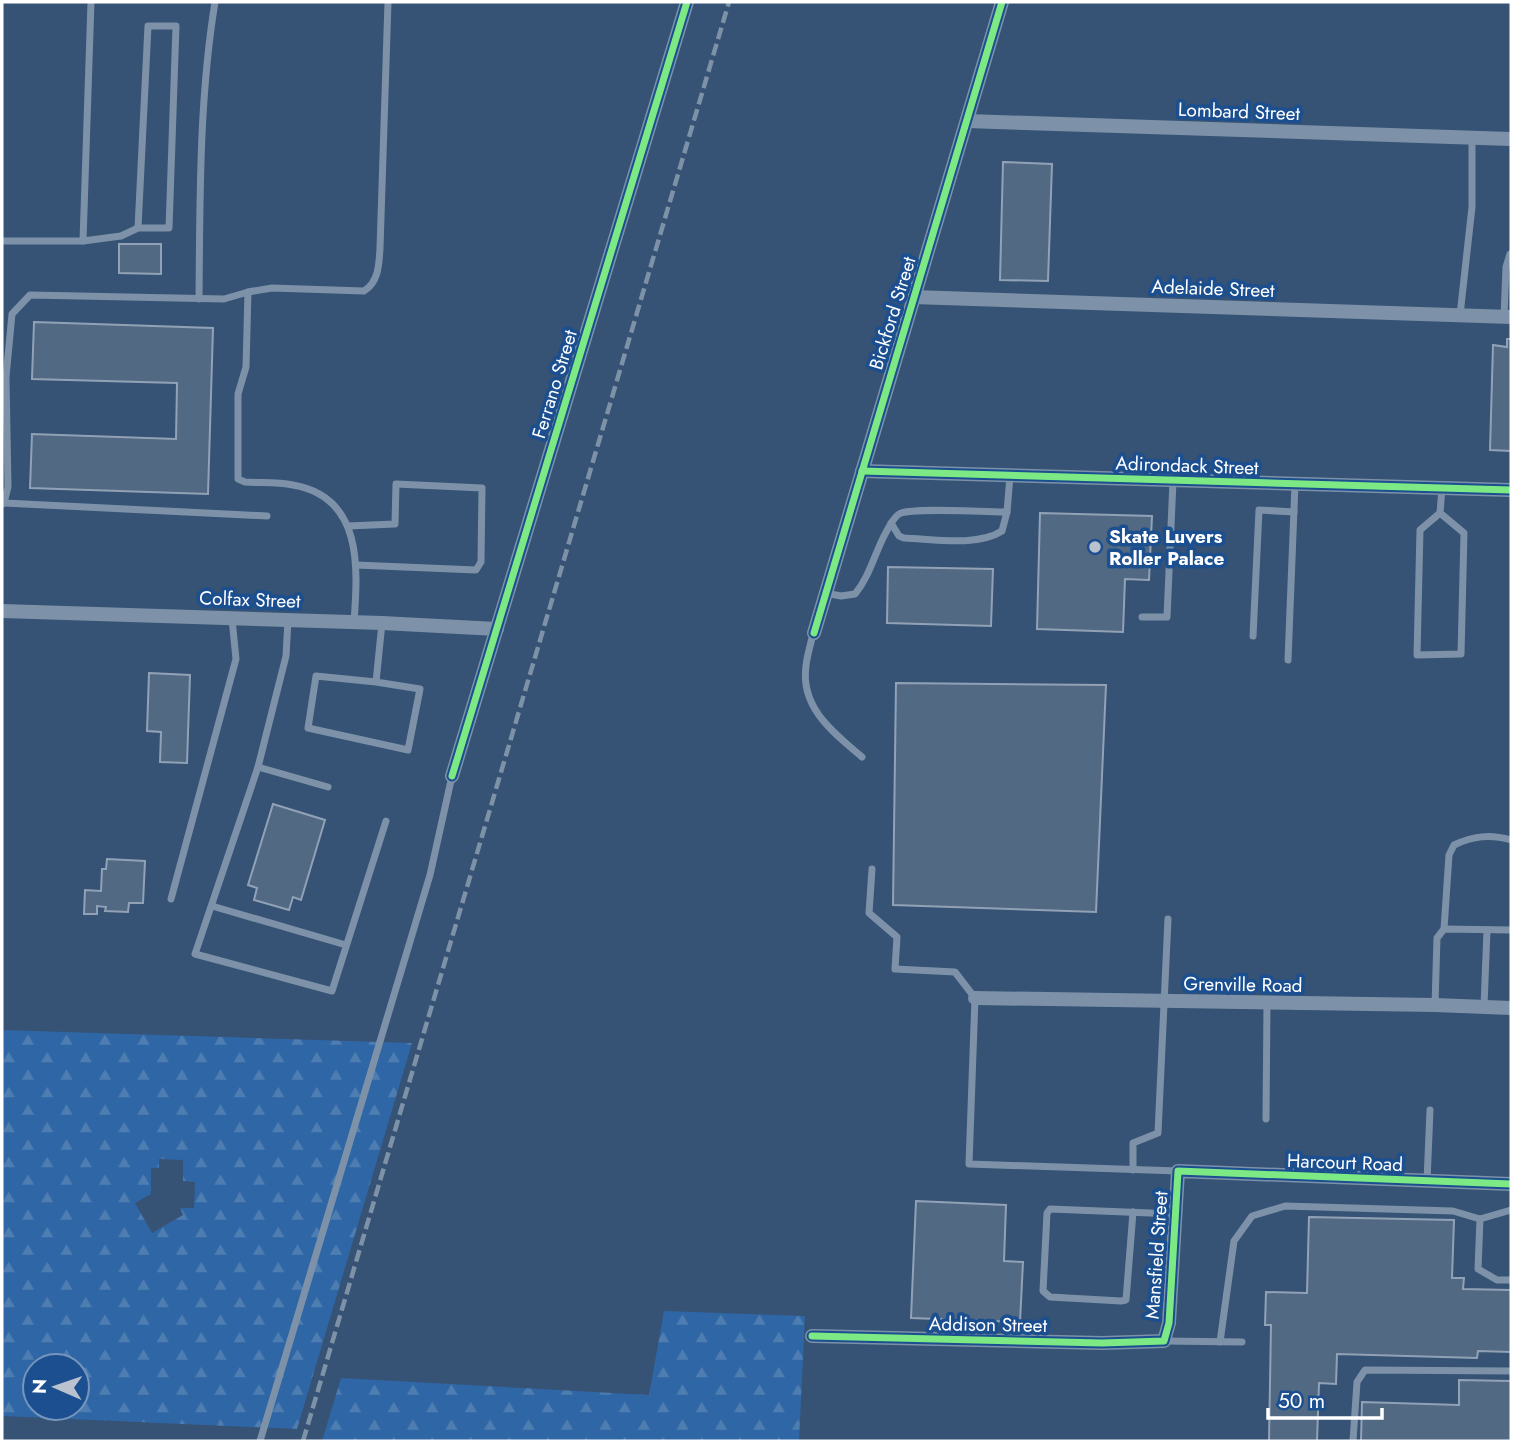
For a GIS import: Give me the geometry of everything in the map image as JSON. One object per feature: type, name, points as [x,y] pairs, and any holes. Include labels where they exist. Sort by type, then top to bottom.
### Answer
[{"type":"street","name":"Ferrano Street","points":[[452,776],[687,2]]},
{"type":"street","name":"Bickford Street","points":[[814,633],[1002,2]]},
{"type":"street","name":"Lombard Street","points":[[967,121],[1511,139]]},
{"type":"street","name":"Adelaide Street","points":[[913,298],[1508,317]]},
{"type":"street","name":"Adirondack Street","points":[[862,471],[1511,490]]},
{"type":"street","name":"Colfax Street","points":[[2,611],[497,629]]},
{"type":"street","name":"Grenville Road","points":[[975,998],[1511,1008]]},
{"type":"street","name":"Harcourt Road","points":[[1178,1171],[1511,1184]]},
{"type":"street","name":"Mansfield Street","points":[[1164,1341],[1169,1323],[1178,1171]]},
{"type":"street","name":"Addison Street","points":[[812,1336],[1112,1343],[1164,1341]]},
{"type":"lane","points":[[83,241],[91,2]]},
{"type":"lane","points":[[199,299],[201,117],[215,2]]},
{"type":"lane","points":[[267,516],[3,504],[8,487],[6,377],[12,314],[30,295],[224,299],[272,288],[364,291],[372,287],[378,271],[380,248],[388,2]]},
{"type":"lane","points":[[2,242],[83,241],[121,236],[138,228],[169,228],[176,26],[148,26],[138,228]]},
{"type":"lane","points":[[1460,315],[1472,207],[1472,138]]},
{"type":"lane","points":[[1508,317],[1506,267],[1510,254]]},
{"type":"lane","points":[[248,292],[246,367],[237,394],[238,479],[245,482],[295,485],[325,497],[341,512],[348,526],[356,565],[354,622]]},
{"type":"lane","points":[[891,523],[899,536],[904,538],[980,540],[992,537],[1002,531],[1007,512],[1010,475]]},
{"type":"lane","points":[[1142,617],[1167,617],[1173,480]]},
{"type":"lane","points":[[348,526],[395,524],[396,484],[482,488],[481,562],[476,570],[356,565]]},
{"type":"lane","points":[[1288,660],[1295,484]]},
{"type":"lane","points":[[1440,513],[1464,534],[1461,654],[1417,655],[1420,530],[1440,513],[1442,488]]},
{"type":"lane","points":[[825,593],[841,596],[855,594],[865,582],[891,523],[900,513],[918,509],[1007,512]]},
{"type":"lane","points":[[1253,636],[1259,510],[1294,512]]},
{"type":"lane","points":[[171,899],[236,659],[232,618]]},
{"type":"lane","points":[[288,620],[286,656],[258,767],[195,954],[332,991],[386,821]]},
{"type":"lane","points":[[376,682],[382,623]]},
{"type":"lane","points":[[814,633],[805,669],[808,696],[824,724],[862,757]]},
{"type":"lane","points":[[316,676],[376,682],[420,689],[408,750],[308,728],[316,676]]},
{"type":"lane","points":[[258,767],[328,787]]},
{"type":"lane","points":[[260,1441],[430,875],[452,776]]},
{"type":"lane","points":[[1434,1005],[1437,938],[1444,929],[1449,855],[1454,845],[1470,837],[1496,835],[1511,840]]},
{"type":"lane","points":[[872,869],[869,914],[897,937],[895,969],[955,972],[975,998],[969,1164],[1178,1171]]},
{"type":"lane","points":[[212,906],[346,945]]},
{"type":"lane","points":[[1133,1170],[1133,1143],[1158,1133],[1168,919]]},
{"type":"lane","points":[[1444,929],[1511,930]]},
{"type":"lane","points":[[1483,1007],[1487,930]]},
{"type":"lane","points":[[1266,1119],[1267,1004]]},
{"type":"lane","points":[[1427,1181],[1430,1110]]},
{"type":"lane","points":[[1220,1342],[1234,1241],[1252,1216],[1285,1206],[1453,1211],[1480,1219],[1511,1210]]},
{"type":"lane","points":[[1133,1212],[1126,1300],[1050,1297],[1045,1294],[1046,1213],[1050,1209],[1133,1212],[1175,1214]]},
{"type":"lane","points":[[1480,1219],[1478,1269],[1497,1280],[1511,1280]]},
{"type":"lane","points":[[1164,1341],[1242,1342]]},
{"type":"lane","points":[[1353,1441],[1357,1382],[1365,1370],[1511,1371]]},
{"type":"green space","points":[[2,1030],[412,1043],[297,1429],[91,1420],[91,1352],[21,1352],[21,1417],[2,1416]],"holes":[[[159,1159],[183,1160],[183,1181],[195,1182],[194,1208],[180,1208],[183,1215],[152,1233],[135,1203],[151,1194],[151,1168],[159,1168]]]},
{"type":"green space","points":[[664,1311],[805,1316],[799,1441],[322,1441],[341,1378],[649,1395]]},
{"type":"building","points":[[1003,162],[1052,164],[1048,281],[1000,280]]},
{"type":"building","points":[[119,244],[161,244],[161,274],[119,273]]},
{"type":"building","points":[[34,322],[213,328],[208,494],[30,488],[32,434],[176,439],[177,383],[32,379]]},
{"type":"building","points":[[1507,339],[1511,339],[1511,451],[1490,450],[1493,345],[1507,347]]},
{"type":"building","name":"Skate Luvers Roller Palace","points":[[1040,513],[1152,516],[1149,580],[1125,579],[1123,632],[1037,629]]},
{"type":"building","points":[[888,567],[993,569],[991,626],[887,623]]},
{"type":"building","points":[[149,673],[190,675],[187,763],[160,762],[161,732],[147,731]]},
{"type":"building","points":[[896,683],[1106,685],[1096,912],[893,905]]},
{"type":"building","points":[[273,804],[325,820],[301,900],[293,897],[289,910],[254,900],[257,888],[248,885]]},
{"type":"building","points":[[107,859],[145,861],[143,903],[129,903],[128,912],[105,911],[106,907],[97,906],[97,914],[84,914],[85,890],[101,891],[102,869],[106,869]]},
{"type":"building","points":[[916,1201],[1006,1205],[1004,1261],[1023,1262],[1020,1322],[911,1318]]},
{"type":"building","points":[[1309,1217],[1454,1220],[1452,1278],[1464,1278],[1463,1289],[1511,1290],[1511,1352],[1478,1351],[1477,1358],[1337,1354],[1336,1384],[1319,1383],[1317,1441],[1269,1441],[1271,1325],[1265,1325],[1266,1292],[1307,1293]]},
{"type":"building","points":[[1459,1380],[1511,1381],[1511,1441],[1361,1441],[1362,1402],[1459,1405]]},
{"type":"railway","points":[[303,1441],[729,2]]},
{"type":"cycle path","points":[[452,776],[687,2]]},
{"type":"cycle path","points":[[814,633],[1002,2]]},
{"type":"cycle path","points":[[862,471],[1511,490]]},
{"type":"cycle path","points":[[812,1336],[1102,1343],[1164,1341],[1169,1323],[1178,1171],[1511,1184]]},
{"type":"place","name":"Skate Luvers Roller Palace","points":[[1095,547]]}]
